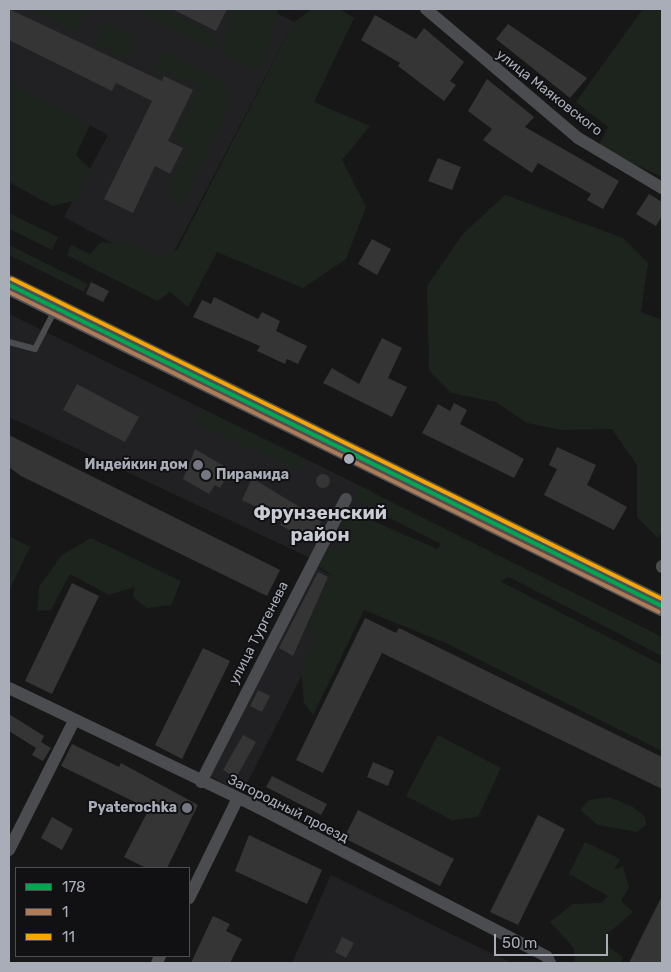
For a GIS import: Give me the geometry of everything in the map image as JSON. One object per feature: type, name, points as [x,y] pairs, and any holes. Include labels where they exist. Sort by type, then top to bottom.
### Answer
[{"type":"main road","points":[[9,285],[662,606]]},
{"type":"street","name":"улица Маяковского","points":[[426,9],[578,138],[662,188]]},
{"type":"street","name":"улица Тургенева","points":[[201,782],[282,620],[346,499]]},
{"type":"street","name":"Загородный проезд","points":[[9,688],[238,800],[547,957],[550,963]]},
{"type":"street","points":[[9,850],[74,721]]},
{"type":"street","points":[[190,896],[238,800]]},
{"type":"lane","points":[[9,342],[35,349],[56,309]]},
{"type":"shaded area","points":[[9,9],[269,9],[294,22],[164,271],[64,217],[108,135],[9,81]]},
{"type":"shaded area","points":[[27,9],[87,9],[76,33]]},
{"type":"shaded area","points":[[135,9],[161,9],[215,35],[217,48],[205,47]]},
{"type":"shaded area","points":[[236,9],[278,9],[265,59],[254,71],[222,53],[223,36]]},
{"type":"shaded area","points":[[312,9],[340,9],[354,18],[314,102],[370,126],[342,160],[366,207],[346,259],[303,288],[217,252],[188,307],[170,292],[157,301],[67,255],[71,245],[90,254],[101,242],[128,244],[163,257],[177,250],[294,22]]},
{"type":"shaded area","points":[[643,9],[662,9],[662,177],[598,147],[608,127],[576,102]]},
{"type":"shaded area","points":[[106,21],[132,36],[135,45],[127,59],[94,44]]},
{"type":"shaded area","points":[[165,51],[218,78],[226,89],[229,108],[182,205],[173,205],[169,187],[188,147],[174,138],[199,87],[164,70],[159,77],[152,72]]},
{"type":"shaded area","points":[[9,81],[90,125],[76,155],[91,170],[76,200],[53,206],[9,182]]},
{"type":"shaded area","points":[[505,195],[623,238],[648,263],[641,312],[662,320],[662,532],[658,538],[637,517],[637,465],[612,429],[561,430],[527,423],[496,402],[451,393],[429,370],[427,286],[463,234]]},
{"type":"shaded area","points":[[9,213],[58,237],[52,250],[9,229]]},
{"type":"shaded area","points":[[9,245],[88,284],[84,292],[9,255]]},
{"type":"shaded area","points":[[9,314],[373,492],[336,570],[9,417]]},
{"type":"shaded area","points":[[202,409],[301,458],[301,467],[294,470],[198,424],[195,416]]},
{"type":"shaded area","points":[[359,486],[662,637],[662,656],[509,577],[500,581],[662,665],[662,751],[448,644],[364,610],[313,715],[304,703],[301,669],[318,635],[306,628],[332,575],[317,566],[327,546],[342,552],[350,534],[336,527],[346,509],[437,549],[441,544],[352,499]]},
{"type":"shaded area","points":[[9,536],[30,547],[9,591]]},
{"type":"shaded area","points":[[91,538],[181,581],[171,605],[147,608],[133,597],[135,587],[109,595],[70,574],[51,610],[37,611],[39,587],[62,555]]},
{"type":"shaded area","points":[[315,567],[348,584],[242,793],[209,776]]},
{"type":"shaded area","points":[[438,735],[501,768],[478,817],[452,820],[406,796]]},
{"type":"shaded area","points":[[609,797],[633,807],[645,817],[646,825],[637,832],[598,825],[580,810],[589,800]]},
{"type":"shaded area","points":[[585,842],[620,859],[614,870],[623,866],[629,888],[621,901],[633,912],[606,935],[610,948],[623,957],[620,963],[575,963],[574,948],[550,922],[573,904],[602,903],[608,896],[569,874]]},
{"type":"shaded area","points":[[331,875],[445,931],[512,963],[292,963]]},
{"type":"building","points":[[9,9],[162,81],[164,76],[193,90],[168,141],[183,148],[170,174],[155,166],[133,213],[104,199],[152,101],[116,83],[112,91],[9,40]]},
{"type":"building","points":[[172,9],[227,9],[216,31]]},
{"type":"building","points":[[375,15],[416,39],[424,28],[464,62],[450,81],[456,85],[444,101],[398,66],[400,63],[361,40]]},
{"type":"building","points":[[508,24],[587,78],[570,98],[496,39]]},
{"type":"building","points":[[487,79],[534,117],[525,127],[619,181],[603,209],[587,200],[591,194],[538,163],[532,173],[483,140],[492,129],[468,111]]},
{"type":"building","points":[[438,158],[461,167],[452,190],[428,181]]},
{"type":"building","points":[[649,194],[662,202],[662,216],[656,226],[636,214]]},
{"type":"building","points":[[372,239],[391,249],[377,275],[358,264]]},
{"type":"building","points":[[91,282],[109,291],[103,302],[86,294]]},
{"type":"building","points":[[214,297],[258,319],[262,312],[280,321],[276,331],[307,346],[298,364],[287,359],[285,364],[257,351],[260,346],[193,317],[202,300],[211,304]]},
{"type":"building","points":[[382,338],[402,348],[388,378],[407,387],[392,417],[323,383],[332,368],[359,384]]},
{"type":"building","points":[[77,384],[139,417],[125,442],[63,410]]},
{"type":"building","points":[[454,403],[467,410],[460,424],[524,459],[514,478],[422,433],[438,404],[450,411]]},
{"type":"building","points":[[9,435],[280,570],[267,596],[21,476],[9,467]]},
{"type":"building","points":[[557,447],[596,465],[587,485],[627,507],[614,530],[544,495],[557,469],[549,465]]},
{"type":"building","name":"Пирамида","points":[[195,449],[231,470],[220,488],[215,485],[209,494],[183,479]]},
{"type":"building","points":[[323,474],[328,476],[330,481],[328,486],[323,488],[318,486],[316,481],[318,476]]},
{"type":"building","points":[[252,478],[321,520],[318,536],[313,534],[310,541],[280,525],[283,520],[242,500]]},
{"type":"building","points":[[318,572],[328,577],[293,656],[279,648]]},
{"type":"building","points":[[72,583],[99,596],[52,694],[25,681]]},
{"type":"building","points":[[365,618],[396,633],[399,628],[662,757],[662,789],[382,653],[323,773],[296,760]]},
{"type":"building","points":[[203,648],[230,661],[182,759],[155,745]]},
{"type":"building","points":[[258,690],[270,696],[262,712],[250,706]]},
{"type":"building","points":[[9,714],[44,736],[41,742],[51,748],[43,761],[32,755],[36,748],[9,731]]},
{"type":"building","points":[[243,735],[256,742],[236,778],[223,770]]},
{"type":"building","points":[[72,744],[119,767],[121,763],[198,805],[167,867],[144,867],[124,857],[149,809],[61,766]]},
{"type":"building","points":[[373,762],[394,771],[388,786],[367,777]]},
{"type":"building","points":[[272,776],[327,804],[321,815],[266,787]]},
{"type":"building","points":[[358,810],[454,859],[440,886],[344,838]]},
{"type":"building","points":[[538,815],[565,829],[518,925],[490,912]]},
{"type":"building","points":[[52,817],[73,829],[62,850],[41,838]]},
{"type":"building","points":[[249,835],[322,870],[307,904],[235,871]]},
{"type":"building","points":[[662,896],[662,963],[629,963],[639,942]]},
{"type":"building","points":[[213,916],[230,924],[226,931],[242,939],[230,963],[191,963]]},
{"type":"building","points":[[342,937],[354,943],[346,958],[335,952]]},
{"type":"transit line","name":"11","points":[[12,279],[662,599]]},
{"type":"transit line","name":"178","points":[[9,285],[662,606]]},
{"type":"transit line","name":"1","points":[[9,292],[659,612]]},
{"type":"place","name":"Индейкин дом","points":[[198,465]]},
{"type":"place","name":"Пирамида","points":[[206,475]]},
{"type":"place","name":"Pyaterochka","points":[[187,808]]},
{"type":"district","name":"Фрунзенский район","points":[[320,524]]}]
